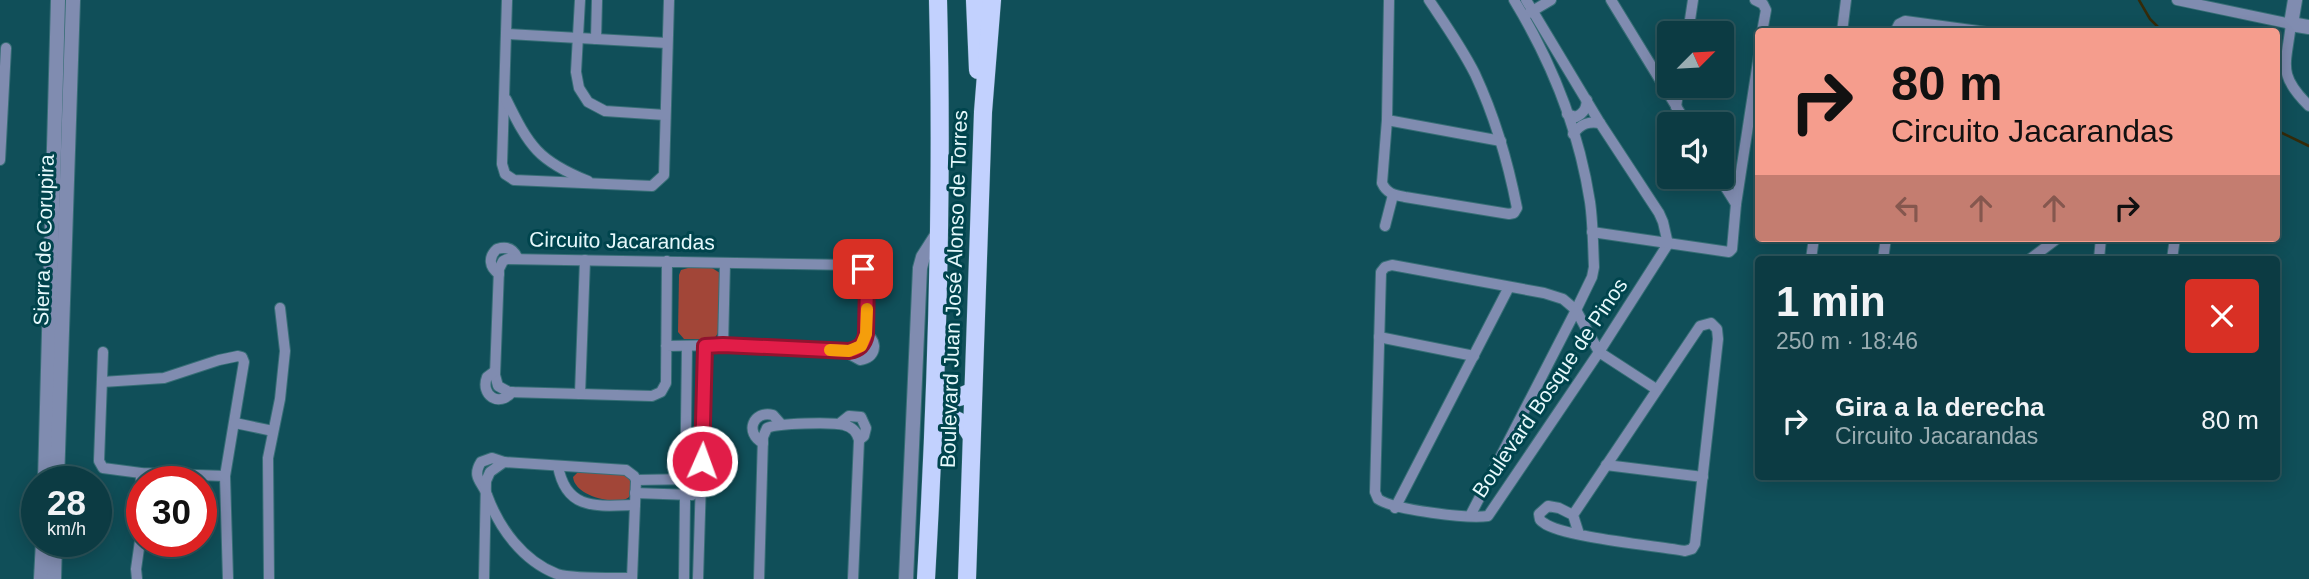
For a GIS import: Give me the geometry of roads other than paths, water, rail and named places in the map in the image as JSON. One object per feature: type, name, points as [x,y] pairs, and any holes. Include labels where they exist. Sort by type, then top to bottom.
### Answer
[{"type":"main road","name":"Boulevard Juan José Alonso de Torres","points":[[926,579],[936,384],[941,119],[938,0]]},
{"type":"main road","points":[[939,46],[944,0]]},
{"type":"main road","points":[[975,0],[976,50],[983,112]]},
{"type":"main road","name":"Boulevard Juan José Alonso de Torres","points":[[967,579],[983,112],[992,0]]},
{"type":"main road","points":[[936,384],[944,393],[955,398],[973,391]]},
{"type":"main road","points":[[935,425],[954,419],[964,424],[971,435]]},
{"type":"street","name":"Sierra de Corupira","points":[[45,466],[58,0]]},
{"type":"street","name":"Sierra de Corupira","points":[[57,466],[73,0]]},
{"type":"street","points":[[507,0],[502,164],[505,174],[514,180],[652,186],[664,175],[669,0]]},
{"type":"street","points":[[580,0],[576,72],[579,88],[588,102],[605,111],[665,115]]},
{"type":"street","points":[[596,39],[597,0]]},
{"type":"street","points":[[1389,0],[1387,120],[1382,183],[1385,190],[1392,195],[1509,215],[1517,208],[1510,168],[1485,97],[1473,72],[1429,0]]},
{"type":"street","name":"Boulevard Bosque de Pinos","points":[[1514,0],[1528,13],[1659,213],[1668,244],[1488,516],[1470,516],[1576,310],[1594,267],[1590,203],[1573,134],[1528,13],[1526,0]]},
{"type":"street","points":[[1528,13],[1551,0]]},
{"type":"street","points":[[1611,0],[1679,112]]},
{"type":"street","points":[[1690,21],[1693,0]]},
{"type":"street","points":[[1755,0],[1763,4],[1766,10],[1763,28]]},
{"type":"street","points":[[1842,28],[1846,0]]},
{"type":"street","points":[[2177,0],[2309,27]]},
{"type":"street","points":[[2295,0],[2286,69],[2292,88],[2309,106]]},
{"type":"street","points":[[1897,28],[1905,21],[1957,28]]},
{"type":"street","points":[[506,34],[667,43]]},
{"type":"street","points":[[0,160],[6,48]]},
{"type":"street","points":[[1592,232],[1729,252],[1732,249],[1736,204],[1755,81]]},
{"type":"street","points":[[505,95],[519,126],[543,157],[559,169],[597,184]]},
{"type":"street","points":[[1676,107],[1677,98]]},
{"type":"street","points":[[1567,114],[1576,117],[1581,114],[1586,109],[1587,100]]},
{"type":"street","points":[[1387,120],[1501,141]]},
{"type":"street","points":[[1573,134],[1581,125],[1600,122]]},
{"type":"street","points":[[1727,189],[1736,204]]},
{"type":"street","points":[[1385,226],[1392,195]]},
{"type":"street","points":[[906,579],[920,268],[923,257],[939,232]]},
{"type":"street","points":[[2035,256],[2053,242]]},
{"type":"street","name":"Circuito Jacarandas","points":[[666,346],[666,383],[652,396],[503,390],[498,386],[495,371],[499,274],[503,261],[517,259],[849,265],[863,269],[866,274],[866,334],[861,346],[849,351],[723,345],[687,346]]},
{"type":"street","points":[[580,394],[585,260]]},
{"type":"street","points":[[667,261],[666,346],[687,346],[684,579]]},
{"type":"street","points":[[723,345],[725,262]]},
{"type":"street","points":[[1470,516],[1395,508],[1378,499],[1375,492],[1381,272],[1385,267],[1392,265],[1544,293],[1563,299],[1576,310],[1599,352],[1656,388]]},
{"type":"street","points":[[1395,508],[1509,288]]},
{"type":"street","points":[[269,579],[268,458],[281,399],[285,351],[280,307]]},
{"type":"street","points":[[1711,323],[1717,329],[1718,339],[1695,544],[1692,549],[1685,551],[1579,534],[1547,526],[1539,514],[1548,506],[1573,515],[1700,326],[1711,323]]},
{"type":"street","points":[[1379,337],[1474,355]]},
{"type":"street","points":[[698,579],[705,346]]},
{"type":"street","points":[[103,352],[99,461],[103,468],[126,472]]},
{"type":"street","points":[[102,382],[164,378],[242,357],[244,362],[226,476],[228,579]]},
{"type":"street","points":[[687,387],[704,387]]},
{"type":"street","points":[[687,411],[703,412]]},
{"type":"street","points":[[235,423],[273,431]]},
{"type":"street","points":[[759,579],[764,432],[781,424],[839,425],[855,431],[859,440],[853,579]]},
{"type":"street","points":[[1510,440],[1518,450],[1530,452]]},
{"type":"street","points":[[484,579],[485,489],[490,472],[504,462],[626,470],[636,480],[632,579],[559,577],[518,547],[498,520],[485,489]]},
{"type":"street","points":[[1605,465],[1703,477]]},
{"type":"street","points":[[558,466],[569,495],[581,502],[592,505],[635,505]]},
{"type":"street","points":[[217,476],[226,476]]},
{"type":"street","points":[[636,480],[701,478]]},
{"type":"street","points":[[635,493],[701,495]]},
{"type":"street","points":[[1573,515],[1579,534]]},
{"type":"street","points":[[41,579],[42,557]]},
{"type":"street","points":[[54,579],[55,557]]},
{"type":"street","points":[[136,579],[138,557]]},
{"type":"waterway","points":[[2139,0],[2159,28]]},
{"type":"waterway","points":[[2280,132],[2309,146]]}]
